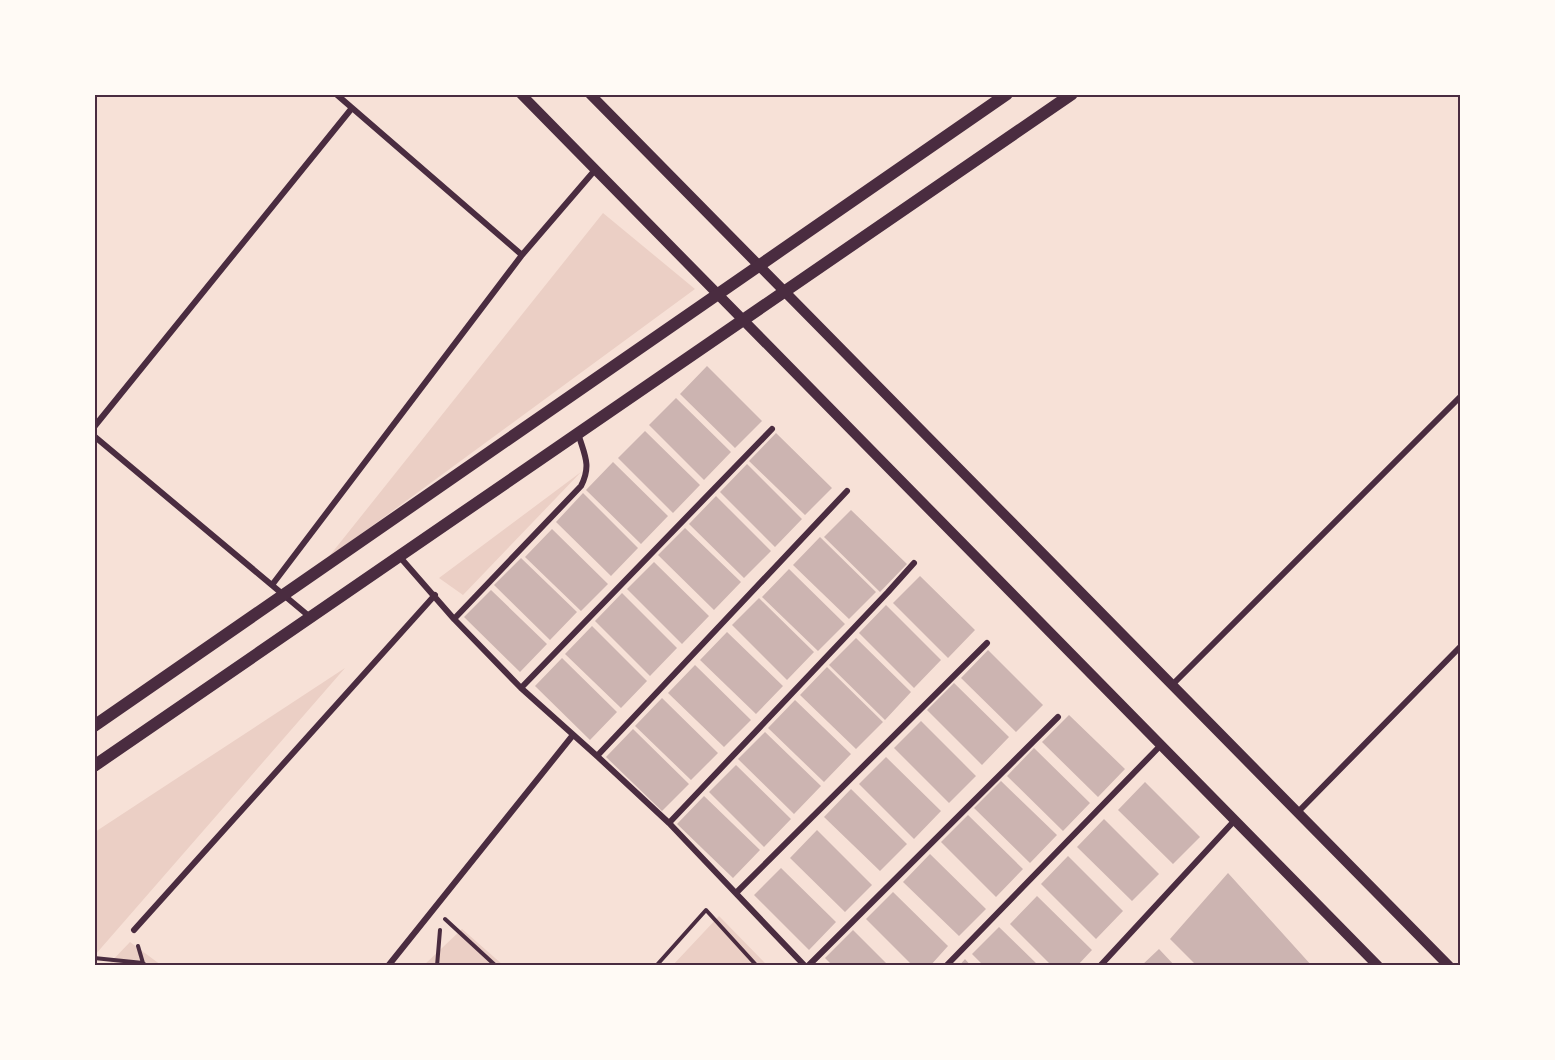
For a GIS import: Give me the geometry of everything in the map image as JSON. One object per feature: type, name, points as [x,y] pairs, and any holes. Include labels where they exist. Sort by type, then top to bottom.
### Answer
[{"type":"main road","points":[[94,726],[1008,94]]},
{"type":"main road","points":[[94,766],[1072,94]]},
{"type":"street","points":[[336,94],[522,255]]},
{"type":"street","points":[[521,94],[1378,966]]},
{"type":"street","points":[[590,94],[1449,966]]},
{"type":"street","points":[[94,427],[352,108]]},
{"type":"street","points":[[272,585],[522,255],[595,170]]},
{"type":"street","points":[[1172,685],[1461,397]]},
{"type":"street","points":[[521,688],[772,429]]},
{"type":"street","points":[[454,618],[581,486],[588,467],[578,433]]},
{"type":"street","points":[[94,436],[310,617]]},
{"type":"street","points":[[597,756],[847,491]]},
{"type":"street","points":[[399,556],[521,688],[669,823],[806,966],[1058,717]]},
{"type":"street","points":[[669,823],[914,563]]},
{"type":"street","points":[[134,930],[435,596]]},
{"type":"street","points":[[736,893],[987,643]]},
{"type":"street","points":[[1298,812],[1461,647]]},
{"type":"street","points":[[388,966],[573,735]]},
{"type":"street","points":[[946,966],[1161,745]]},
{"type":"street","points":[[1100,966],[1235,820]]},
{"type":"path","points":[[656,966],[706,910],[758,966]]},
{"type":"path","points":[[437,966],[442,916],[496,966]]},
{"type":"path","points":[[94,958],[143,963]]},
{"type":"shaded area","points":[[603,213],[695,289],[327,559]]},
{"type":"shaded area","points":[[581,472],[463,595],[439,578]]},
{"type":"shaded area","points":[[345,668],[95,955],[95,832]]},
{"type":"shaded area","points":[[719,916],[767,965],[672,966]]},
{"type":"shaded area","points":[[462,929],[503,965],[423,966]]},
{"type":"shaded area","points":[[130,942],[161,965],[107,966]]},
{"type":"building","points":[[707,366],[762,421],[735,448],[680,394]]},
{"type":"building","points":[[676,398],[731,452],[704,480],[649,425]]},
{"type":"building","points":[[645,431],[700,485],[673,513],[618,458]]},
{"type":"building","points":[[776,433],[832,488],[805,515],[749,461]]},
{"type":"building","points":[[613,462],[668,516],[641,544],[586,490]]},
{"type":"building","points":[[747,464],[802,519],[775,547],[720,492]]},
{"type":"building","points":[[583,493],[638,548],[611,576],[556,522]]},
{"type":"building","points":[[716,496],[771,551],[744,578],[689,524]]},
{"type":"building","points":[[851,510],[907,564],[880,592],[824,537]]},
{"type":"building","points":[[685,528],[741,582],[714,610],[658,555]]},
{"type":"building","points":[[552,529],[608,584],[581,611],[525,557]]},
{"type":"building","points":[[820,537],[876,592],[849,619],[793,565]]},
{"type":"building","points":[[521,558],[577,612],[550,640],[494,585]]},
{"type":"building","points":[[654,562],[709,616],[682,644],[627,589]]},
{"type":"building","points":[[789,569],[845,624],[818,651],[762,597]]},
{"type":"building","points":[[920,576],[975,630],[948,658],[893,603]]},
{"type":"building","points":[[491,590],[547,644],[520,672],[464,617]]},
{"type":"building","points":[[622,593],[677,648],[650,676],[595,621]]},
{"type":"building","points":[[759,598],[814,652],[787,680],[732,625]]},
{"type":"building","points":[[886,605],[941,660],[914,688],[859,633]]},
{"type":"building","points":[[592,626],[647,681],[621,708],[565,654]]},
{"type":"building","points":[[727,632],[783,686],[756,714],[700,660]]},
{"type":"building","points":[[856,638],[911,692],[885,720],[829,665]]},
{"type":"building","points":[[988,650],[1043,705],[1016,732],[961,678]]},
{"type":"building","points":[[562,658],[617,712],[590,740],[535,686]]},
{"type":"building","points":[[695,665],[751,720],[724,747],[668,693]]},
{"type":"building","points":[[827,667],[883,722],[856,749],[800,695]]},
{"type":"building","points":[[954,683],[1009,737],[982,765],[927,710]]},
{"type":"building","points":[[662,698],[718,753],[691,780],[635,726]]},
{"type":"building","points":[[795,700],[851,754],[824,782],[768,728]]},
{"type":"building","points":[[1069,715],[1125,769],[1098,797],[1042,742]]},
{"type":"building","points":[[921,721],[976,776],[949,803],[894,748]]},
{"type":"building","points":[[633,729],[689,784],[662,811],[606,757]]},
{"type":"building","points":[[765,732],[821,786],[794,814],[738,759]]},
{"type":"building","points":[[1034,748],[1090,803],[1063,831],[1007,776]]},
{"type":"building","points":[[886,757],[941,811],[914,839],[859,784]]},
{"type":"building","points":[[736,765],[791,819],[764,847],[709,792]]},
{"type":"building","points":[[1001,781],[1057,835],[1030,863],[974,808]]},
{"type":"building","points":[[1145,782],[1200,837],[1173,864],[1118,810]]},
{"type":"building","points":[[851,789],[907,844],[880,871],[824,817]]},
{"type":"building","points":[[704,796],[760,850],[733,878],[677,824]]},
{"type":"building","points":[[968,815],[1023,869],[996,897],[941,842]]},
{"type":"building","points":[[1104,819],[1159,874],[1132,901],[1077,847]]},
{"type":"building","points":[[817,830],[872,885],[845,912],[790,858]]},
{"type":"building","points":[[930,854],[986,909],[959,936],[903,882]]},
{"type":"building","points":[[1068,856],[1123,911],[1096,939],[1041,884]]},
{"type":"building","points":[[781,868],[836,922],[809,950],[754,895]]},
{"type":"building","points":[[1228,873],[1312,966],[1197,966],[1170,939]]},
{"type":"building","points":[[893,892],[948,946],[930,966],[913,966],[866,919]]},
{"type":"building","points":[[1037,896],[1092,950],[1077,966],[1052,966],[1010,924]]},
{"type":"building","points":[[999,927],[1039,966],[984,966],[972,954]]},
{"type":"building","points":[[853,930],[889,966],[833,966],[825,958]]},
{"type":"building","points":[[1159,949],[1175,966],[1141,966]]},
{"type":"building","points":[[965,959],[971,966],[959,966]]}]
